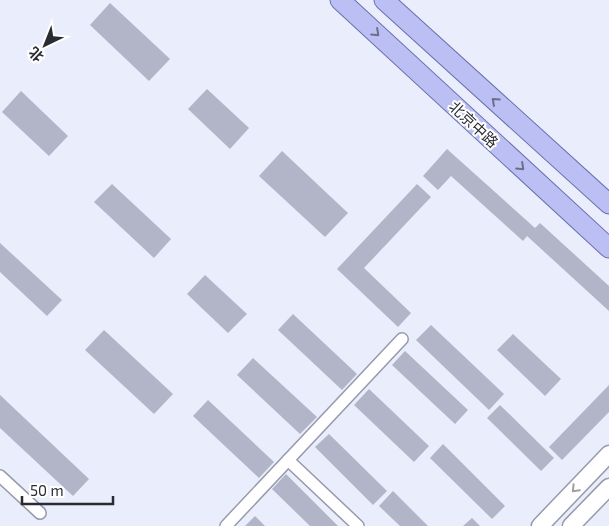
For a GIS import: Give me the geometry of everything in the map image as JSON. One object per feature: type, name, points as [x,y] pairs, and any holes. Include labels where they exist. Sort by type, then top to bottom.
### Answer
[{"type":"main road","name":"北京中路","points":[[340,0],[609,248]]},
{"type":"main road","name":"北京中路","points":[[384,0],[609,204]]},
{"type":"main road","points":[[540,526],[609,454]]},
{"type":"main road","points":[[571,526],[609,487]]},
{"type":"street","points":[[226,526],[402,339]]},
{"type":"street","points":[[288,460],[358,526]]},
{"type":"street","points":[[0,476],[40,513]]},
{"type":"building","points":[[110,3],[170,59],[149,81],[90,25]]},
{"type":"building","points":[[207,89],[249,128],[230,149],[188,109]]},
{"type":"building","points":[[21,91],[68,136],[49,156],[2,112]]},
{"type":"building","points":[[447,149],[535,228],[540,223],[609,286],[609,311],[527,236],[523,241],[451,176],[438,190],[423,176]]},
{"type":"building","points":[[282,151],[348,213],[325,237],[259,176]]},
{"type":"building","points":[[112,184],[171,239],[154,258],[94,202]]},
{"type":"building","points":[[417,184],[431,197],[364,268],[411,313],[398,327],[337,269]]},
{"type":"building","points":[[0,243],[62,300],[47,316],[0,272]]},
{"type":"building","points":[[205,275],[247,314],[228,333],[187,294]]},
{"type":"building","points":[[293,314],[357,374],[342,390],[278,330]]},
{"type":"building","points":[[431,325],[504,394],[489,410],[416,340]]},
{"type":"building","points":[[104,330],[173,394],[154,414],[85,350]]},
{"type":"building","points":[[513,334],[561,379],[545,396],[497,350]]},
{"type":"building","points":[[405,351],[468,410],[455,424],[392,365]]},
{"type":"building","points":[[253,358],[317,417],[300,434],[237,375]]},
{"type":"building","points":[[609,385],[609,412],[562,460],[549,447]]},
{"type":"building","points":[[369,389],[429,446],[414,462],[354,405]]},
{"type":"building","points":[[0,395],[89,479],[73,496],[0,428]]},
{"type":"building","points":[[208,400],[274,462],[259,478],[193,416]]},
{"type":"building","points":[[500,405],[554,458],[541,471],[487,418]]},
{"type":"building","points":[[329,434],[387,491],[373,505],[315,447]]},
{"type":"building","points":[[443,444],[505,506],[492,519],[430,458]]},
{"type":"building","points":[[286,474],[338,526],[310,526],[272,489]]},
{"type":"building","points":[[393,491],[428,526],[400,526],[379,506]]},
{"type":"building","points":[[255,516],[265,526],[245,526]]},
{"type":"building","points":[[472,518],[480,526],[463,526]]}]
